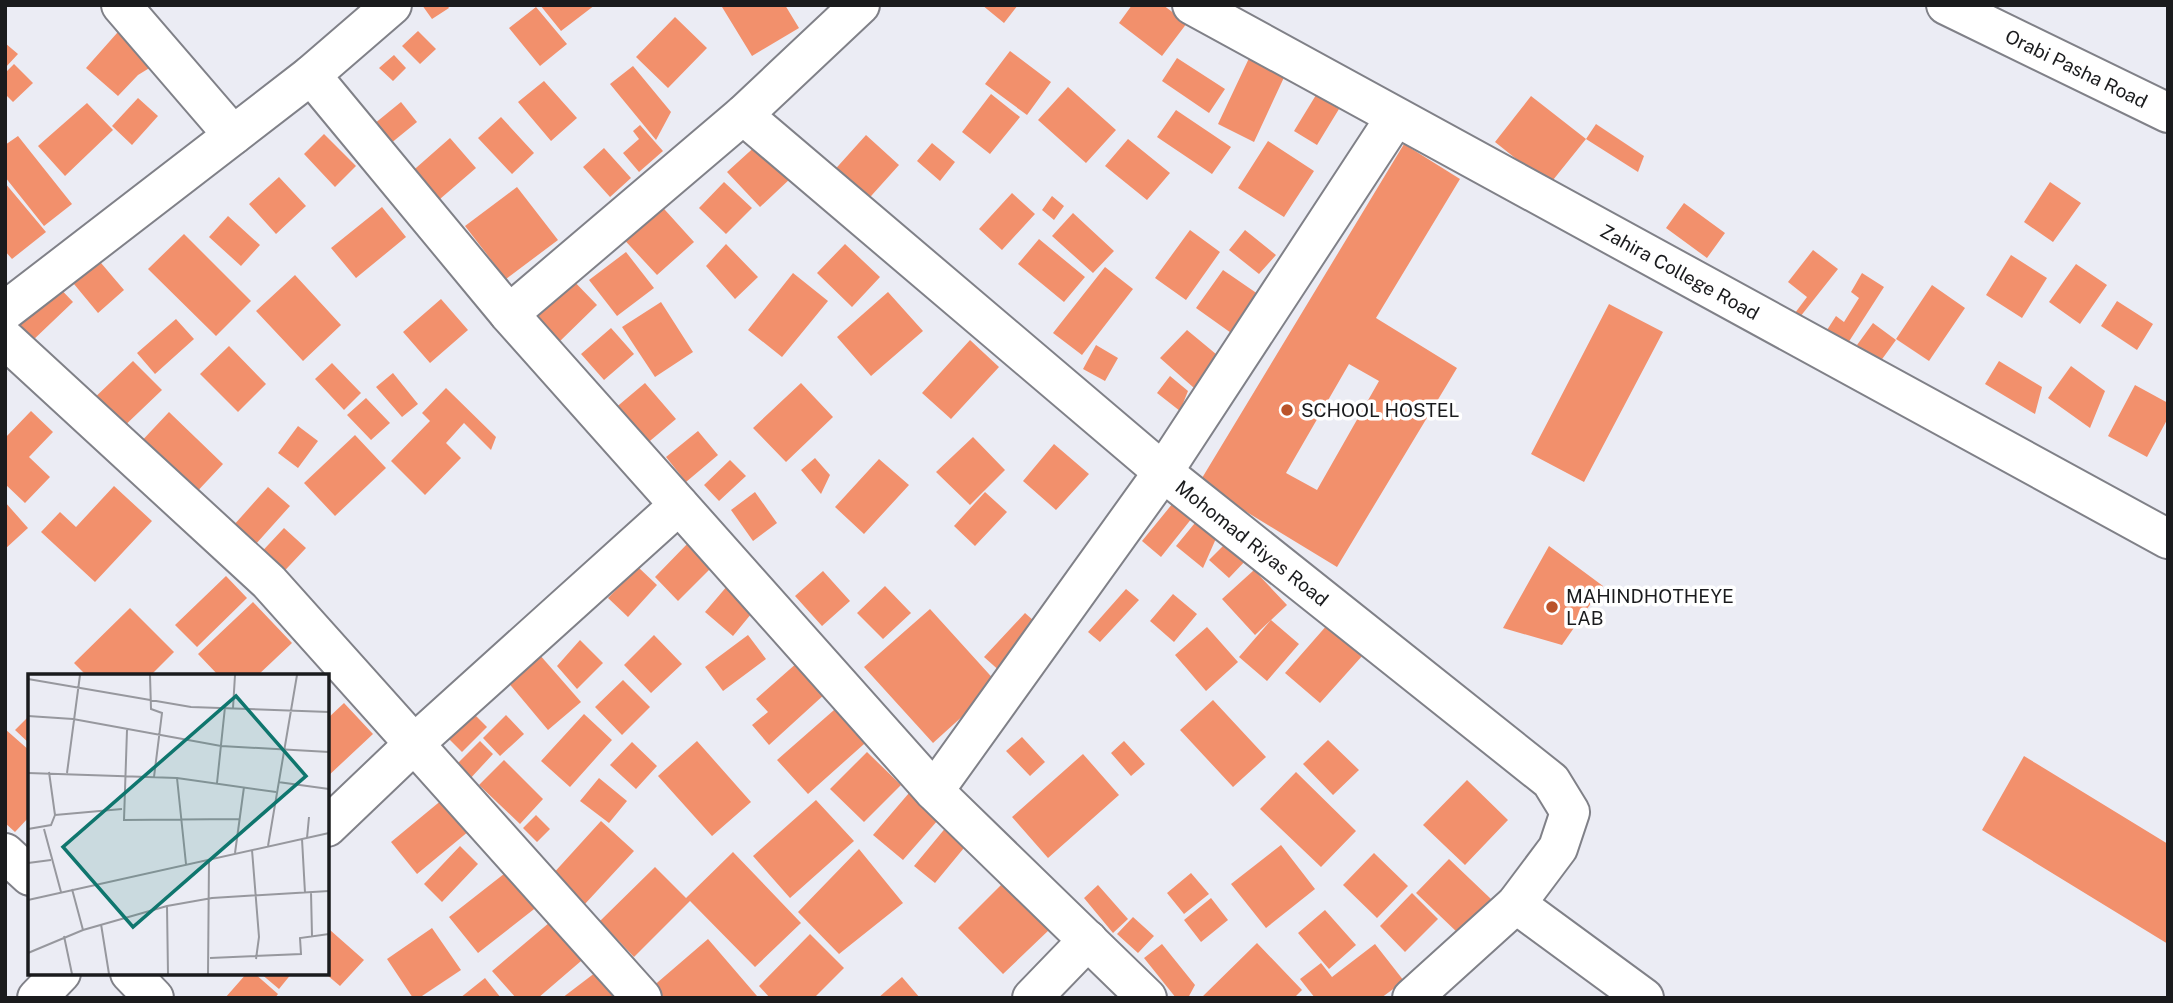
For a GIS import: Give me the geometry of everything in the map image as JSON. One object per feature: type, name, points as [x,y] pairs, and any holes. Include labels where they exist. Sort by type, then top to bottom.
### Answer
[{"type":"street","points":[[121,5],[233,135]]},
{"type":"street","points":[[5,311],[311,75],[392,5]]},
{"type":"street","points":[[509,314],[743,115],[860,5]]},
{"type":"street","name":"Orabi Pasha Road","points":[[1947,5],[2168,113]]},
{"type":"street","name":"Zahira College Road","points":[[1201,7],[1395,118],[2168,539]]},
{"type":"street","points":[[311,75],[509,314],[934,790],[1147,998]]},
{"type":"street","name":"Mohomad Riyas Road","points":[[743,115],[1163,472],[1550,781],[1570,812],[1558,848],[1516,904],[1412,998]]},
{"type":"street","points":[[934,790],[1163,472],[1395,118]]},
{"type":"street","points":[[5,338],[268,582],[642,998]]},
{"type":"street","points":[[329,825],[415,743],[678,505]]},
{"type":"street","points":[[5,853],[28,874]]},
{"type":"street","points":[[1516,904],[1644,998]]},
{"type":"street","points":[[1032,998],[1088,940]]},
{"type":"street","points":[[37,998],[59,975]]},
{"type":"building","points":[[422,5],[447,5],[449,8],[432,19]]},
{"type":"building","points":[[540,5],[595,5],[561,31]]},
{"type":"building","points":[[785,5],[799,28],[752,56],[722,7]]},
{"type":"building","points":[[982,5],[1018,5],[1004,23]]},
{"type":"building","points":[[1132,5],[1163,5],[1187,23],[1162,56],[1119,23]]},
{"type":"building","points":[[536,7],[567,44],[540,66],[509,28]]},
{"type":"building","points":[[675,17],[707,48],[668,88],[636,57]]},
{"type":"building","points":[[125,24],[156,64],[138,75],[118,96],[86,68]]},
{"type":"building","points":[[418,31],[436,49],[420,64],[402,46]]},
{"type":"building","points":[[5,43],[18,54],[5,68]]},
{"type":"building","points":[[1010,51],[1051,82],[1027,115],[985,84]]},
{"type":"building","points":[[1251,54],[1287,71],[1254,142],[1218,124]]},
{"type":"building","points":[[394,55],[406,68],[393,81],[379,68]]},
{"type":"building","points":[[1177,58],[1225,89],[1209,113],[1162,81]]},
{"type":"building","points":[[14,64],[33,83],[13,102],[5,94],[5,73]]},
{"type":"building","points":[[633,66],[671,112],[656,140],[610,84]]},
{"type":"building","points":[[544,81],[577,118],[551,141],[518,102]]},
{"type":"building","points":[[1068,87],[1116,130],[1086,163],[1038,120]]},
{"type":"building","points":[[991,94],[1020,117],[990,154],[962,132]]},
{"type":"building","points":[[1316,95],[1339,109],[1317,145],[1294,131]]},
{"type":"building","points":[[1531,96],[1586,139],[1549,185],[1495,142]]},
{"type":"building","points":[[138,98],[158,116],[132,145],[112,126]]},
{"type":"building","points":[[401,102],[417,122],[390,144],[374,124]]},
{"type":"building","points":[[87,103],[113,130],[65,176],[38,146]]},
{"type":"building","points":[[1176,110],[1231,147],[1212,174],[1157,137]]},
{"type":"building","points":[[501,117],[534,153],[512,174],[478,138]]},
{"type":"building","points":[[1596,124],[1644,156],[1638,172],[1586,139]]},
{"type":"building","points":[[640,125],[663,151],[639,172],[623,153],[639,139],[633,131]]},
{"type":"building","points":[[324,134],[356,166],[335,187],[304,154]]},
{"type":"building","points":[[866,135],[899,165],[863,205],[830,175]]},
{"type":"building","points":[[18,136],[72,204],[44,226],[5,177],[5,145]]},
{"type":"building","points":[[450,138],[476,168],[433,205],[408,175]]},
{"type":"building","points":[[1128,139],[1170,173],[1147,200],[1105,166]]},
{"type":"building","points":[[1268,141],[1314,171],[1284,217],[1238,188]]},
{"type":"building","points":[[760,142],[792,177],[760,207],[727,172]]},
{"type":"building","points":[[932,143],[955,162],[940,181],[917,161]]},
{"type":"building","points":[[1404,144],[1460,179],[1376,318],[1457,368],[1337,567],[1199,483]],"holes":[[[1349,364],[1379,381],[1317,490],[1286,473]]]},
{"type":"building","points":[[604,148],[631,178],[610,197],[583,167]]},
{"type":"building","points":[[279,177],[306,206],[276,234],[249,204]]},
{"type":"building","points":[[724,182],[752,208],[726,234],[699,208]]},
{"type":"building","points":[[2050,182],[2081,203],[2053,242],[2024,222]]},
{"type":"building","points":[[5,183],[46,232],[12,259],[5,251]]},
{"type":"building","points":[[517,187],[558,240],[506,279],[465,226]]},
{"type":"building","points":[[1012,193],[1035,214],[1002,250],[979,229]]},
{"type":"building","points":[[1052,196],[1064,206],[1054,220],[1042,210]]},
{"type":"building","points":[[656,200],[694,242],[657,275],[618,233]]},
{"type":"building","points":[[1684,203],[1725,233],[1707,258],[1666,228]]},
{"type":"building","points":[[382,207],[406,237],[356,278],[331,248]]},
{"type":"building","points":[[1073,213],[1114,251],[1093,273],[1052,236]]},
{"type":"building","points":[[228,216],[260,245],[241,266],[209,237]]},
{"type":"building","points":[[1190,230],[1220,252],[1186,300],[1155,278]]},
{"type":"building","points":[[1245,230],[1276,255],[1259,274],[1229,250]]},
{"type":"building","points":[[184,234],[251,301],[216,336],[148,269]]},
{"type":"building","points":[[1039,239],[1085,277],[1064,302],[1018,264]]},
{"type":"building","points":[[726,244],[758,277],[735,299],[706,266]]},
{"type":"building","points":[[845,244],[880,277],[852,307],[817,273]]},
{"type":"building","points":[[90,250],[124,290],[98,313],[64,272]]},
{"type":"building","points":[[1813,250],[1838,269],[1800,317],[1795,313],[1807,297],[1788,282]]},
{"type":"building","points":[[626,252],[654,288],[617,316],[589,280]]},
{"type":"building","points":[[2011,255],[2047,278],[2022,318],[1986,295]]},
{"type":"building","points":[[2076,264],[2107,285],[2080,324],[2049,302]]},
{"type":"building","points":[[1105,267],[1133,289],[1082,355],[1053,333]]},
{"type":"building","points":[[1223,270],[1268,301],[1241,340],[1196,308]]},
{"type":"building","points":[[793,273],[828,301],[782,357],[748,330]]},
{"type":"building","points":[[1862,273],[1884,287],[1848,343],[1827,330],[1836,316],[1844,322],[1859,298],[1851,292]]},
{"type":"building","points":[[295,275],[341,325],[303,361],[256,311]]},
{"type":"building","points":[[568,275],[597,305],[556,345],[527,315]]},
{"type":"building","points":[[54,282],[73,302],[30,343],[10,322]]},
{"type":"building","points":[[1932,285],[1965,308],[1929,361],[1896,339]]},
{"type":"building","points":[[888,292],[923,331],[871,376],[837,337]]},
{"type":"building","points":[[441,299],[468,330],[430,363],[403,332]]},
{"type":"building","points":[[2117,301],[2153,324],[2137,350],[2101,326]]},
{"type":"building","points":[[661,302],[693,352],[655,377],[622,327]]},
{"type":"building","points":[[1609,304],[1663,332],[1584,482],[1531,454]]},
{"type":"building","points":[[176,319],[194,339],[155,374],[137,353]]},
{"type":"building","points":[[1873,323],[1896,340],[1880,362],[1857,345]]},
{"type":"building","points":[[611,328],[634,354],[604,380],[581,354]]},
{"type":"building","points":[[1187,330],[1228,364],[1202,395],[1160,358]]},
{"type":"building","points":[[970,340],[999,367],[951,419],[922,393]]},
{"type":"building","points":[[1096,345],[1118,358],[1105,381],[1083,369]]},
{"type":"building","points":[[229,346],[266,384],[238,412],[200,374]]},
{"type":"building","points":[[133,361],[162,390],[117,433],[89,403]]},
{"type":"building","points":[[1999,361],[2042,387],[2035,414],[1985,384]]},
{"type":"building","points":[[332,363],[361,393],[344,410],[315,379]]},
{"type":"building","points":[[2071,366],[2105,391],[2090,428],[2048,398]]},
{"type":"building","points":[[393,373],[418,404],[402,417],[376,387]]},
{"type":"building","points":[[1170,376],[1188,391],[1180,411],[1157,393]]},
{"type":"building","points":[[645,383],[676,419],[638,451],[607,415]]},
{"type":"building","points":[[801,383],[833,417],[786,462],[753,428]]},
{"type":"building","points":[[2135,385],[2168,403],[2168,418],[2147,457],[2108,436]]},
{"type":"building","points":[[446,388],[496,437],[491,450],[464,423],[446,443],[461,458],[425,495],[391,461],[430,421],[422,413]]},
{"type":"building","points":[[366,398],[390,423],[371,440],[347,415]]},
{"type":"building","points":[[31,411],[53,432],[29,457],[50,477],[25,503],[5,484],[5,438]]},
{"type":"building","points":[[169,412],[223,464],[191,498],[137,446]]},
{"type":"building","points":[[298,426],[318,441],[298,468],[278,453]]},
{"type":"building","points":[[698,431],[718,455],[686,482],[666,457]]},
{"type":"building","points":[[355,435],[386,468],[335,516],[304,483]]},
{"type":"building","points":[[973,437],[1005,470],[970,505],[936,472]]},
{"type":"building","points":[[1054,444],[1089,474],[1056,510],[1023,481]]},
{"type":"building","points":[[815,458],[830,475],[821,494],[801,470]]},
{"type":"building","points":[[879,459],[909,485],[864,534],[835,507]]},
{"type":"building","points":[[730,460],[746,476],[719,501],[704,485]]},
{"type":"building","points":[[114,486],[152,521],[95,582],[41,532],[60,512],[76,527]]},
{"type":"building","points":[[268,487],[290,506],[255,545],[233,526]]},
{"type":"building","points":[[755,492],[777,523],[753,541],[731,510]]},
{"type":"building","points":[[985,492],[1007,512],[975,546],[954,526]]},
{"type":"building","points":[[5,502],[28,528],[5,549]]},
{"type":"building","points":[[1173,503],[1192,518],[1161,557],[1142,541]]},
{"type":"building","points":[[1199,518],[1218,534],[1203,568],[1176,546]]},
{"type":"building","points":[[284,528],[306,548],[274,582],[252,562]]},
{"type":"building","points":[[1229,540],[1248,558],[1229,578],[1209,560]]},
{"type":"building","points":[[690,541],[714,565],[678,601],[655,577]]},
{"type":"building","name":"MAHINDHOTHEYE LAB","points":[[1549,546],[1603,586],[1562,645],[1503,628]]},
{"type":"building","points":[[638,567],[657,585],[628,617],[608,598]]},
{"type":"building","points":[[1254,570],[1287,605],[1255,635],[1222,599]]},
{"type":"building","points":[[823,571],[850,601],[822,626],[795,596]]},
{"type":"building","points":[[226,576],[247,598],[197,647],[175,625]]},
{"type":"building","points":[[728,585],[756,608],[733,636],[705,612]]},
{"type":"building","points":[[885,586],[911,613],[883,639],[857,613]]},
{"type":"building","points":[[1126,589],[1139,600],[1100,642],[1088,632]]},
{"type":"building","points":[[1173,594],[1197,614],[1174,642],[1150,621]]},
{"type":"building","points":[[253,602],[292,643],[259,674],[217,674],[198,654]]},
{"type":"building","points":[[130,608],[174,652],[152,674],[85,674],[74,663]]},
{"type":"building","points":[[930,609],[998,684],[933,743],[864,667]]},
{"type":"building","points":[[1025,613],[1043,629],[1002,673],[984,657]]},
{"type":"building","points":[[1271,620],[1299,644],[1267,681],[1239,657]]},
{"type":"building","points":[[1328,624],[1363,655],[1320,703],[1285,673]]},
{"type":"building","points":[[1207,627],[1238,662],[1206,691],[1175,655]]},
{"type":"building","points":[[654,635],[682,664],[651,693],[624,665]]},
{"type":"building","points":[[748,635],[766,659],[723,691],[705,667]]},
{"type":"building","points":[[580,640],[603,663],[577,689],[557,666]]},
{"type":"building","points":[[539,654],[581,702],[548,730],[507,681]]},
{"type":"building","points":[[798,662],[826,693],[769,745],[752,725],[768,712],[756,699]]},
{"type":"building","points":[[623,680],[650,707],[622,735],[595,707]]},
{"type":"building","points":[[1213,700],[1266,757],[1233,787],[1180,730]]},
{"type":"building","points":[[344,703],[373,734],[329,775],[329,717]]},
{"type":"building","points":[[842,703],[873,736],[808,794],[777,760]]},
{"type":"building","points":[[467,707],[487,727],[462,752],[441,731]]},
{"type":"building","points":[[584,714],[612,740],[570,787],[541,761]]},
{"type":"building","points":[[506,715],[524,734],[500,756],[483,738]]},
{"type":"building","points":[[28,717],[28,742],[15,730]]},
{"type":"building","points":[[5,729],[28,749],[28,818],[15,832],[5,823]]},
{"type":"building","points":[[1022,737],[1045,762],[1030,776],[1006,751]]},
{"type":"building","points":[[1328,740],[1359,770],[1333,795],[1303,764]]},
{"type":"building","points":[[480,741],[493,754],[468,781],[453,768]]},
{"type":"building","points":[[697,741],[751,802],[712,836],[658,776]]},
{"type":"building","points":[[1124,741],[1145,764],[1131,776],[1111,753]]},
{"type":"building","points":[[632,742],[657,766],[636,789],[610,765]]},
{"type":"building","points":[[867,752],[901,785],[864,822],[830,789]]},
{"type":"building","points":[[1083,754],[1119,795],[1048,858],[1012,817]]},
{"type":"building","points":[[2024,756],[2168,844],[2168,944],[1982,830]]},
{"type":"building","points":[[504,760],[543,799],[520,824],[479,785]]},
{"type":"building","points":[[1296,772],[1356,831],[1321,867],[1260,809]]},
{"type":"building","points":[[599,778],[627,801],[609,823],[580,801]]},
{"type":"building","points":[[1467,780],[1508,820],[1465,865],[1423,825]]},
{"type":"building","points":[[915,786],[945,812],[903,860],[873,835]]},
{"type":"building","points":[[443,799],[469,831],[417,874],[391,842]]},
{"type":"building","points":[[816,800],[854,841],[790,898],[753,856]]},
{"type":"building","points":[[536,815],[550,829],[537,842],[523,828]]},
{"type":"building","points":[[952,820],[973,837],[935,883],[914,866]]},
{"type":"building","points":[[601,821],[634,851],[584,905],[551,876]]},
{"type":"building","points":[[1281,845],[1315,889],[1266,928],[1231,884]]},
{"type":"building","points":[[460,846],[478,864],[442,902],[424,884]]},
{"type":"building","points":[[859,849],[903,903],[839,954],[798,912]]},
{"type":"building","points":[[733,852],[801,923],[755,967],[690,901],[634,957],[600,921],[655,867],[686,898]]},
{"type":"building","points":[[1374,853],[1408,886],[1377,918],[1343,885]]},
{"type":"building","points":[[1449,859],[1491,899],[1459,934],[1416,893]]},
{"type":"building","points":[[509,870],[538,906],[478,953],[449,917]]},
{"type":"building","points":[[1191,873],[1209,894],[1184,914],[1167,893]]},
{"type":"building","points":[[1004,882],[1050,929],[1003,974],[958,928]]},
{"type":"building","points":[[1098,885],[1128,919],[1113,933],[1084,898]]},
{"type":"building","points":[[1412,893],[1438,919],[1405,952],[1380,926]]},
{"type":"building","points":[[1211,898],[1228,920],[1201,942],[1184,920]]},
{"type":"building","points":[[1325,910],[1356,945],[1329,969],[1298,933]]},
{"type":"building","points":[[556,917],[588,955],[538,998],[516,998],[492,971]]},
{"type":"building","points":[[1133,917],[1154,936],[1138,953],[1117,934]]},
{"type":"building","points":[[432,928],[461,970],[419,998],[413,998],[387,959]]},
{"type":"building","points":[[329,931],[364,960],[340,986],[327,975]]},
{"type":"building","points":[[810,934],[844,968],[814,998],[770,998],[759,986]]},
{"type":"building","points":[[708,939],[757,996],[660,998],[651,988]]},
{"type":"building","points":[[1257,943],[1302,990],[1294,998],[1201,998]]},
{"type":"building","points":[[1162,944],[1195,985],[1188,998],[1176,998],[1144,958]]},
{"type":"building","points":[[1375,944],[1404,981],[1381,998],[1315,998],[1300,979],[1321,963],[1332,977]]},
{"type":"building","points":[[604,966],[631,998],[562,998]]},
{"type":"building","points":[[245,975],[256,975],[278,994],[275,998],[225,998]]},
{"type":"building","points":[[262,975],[290,975],[279,989]]},
{"type":"building","points":[[902,977],[920,998],[878,998]]},
{"type":"building","points":[[485,978],[501,998],[460,998]]},
{"type":"place","name":"SCHOOL HOSTEL","points":[[1287,410]]},
{"type":"place","name":"MAHINDHOTHEYE LAB","points":[[1552,607]]}]
